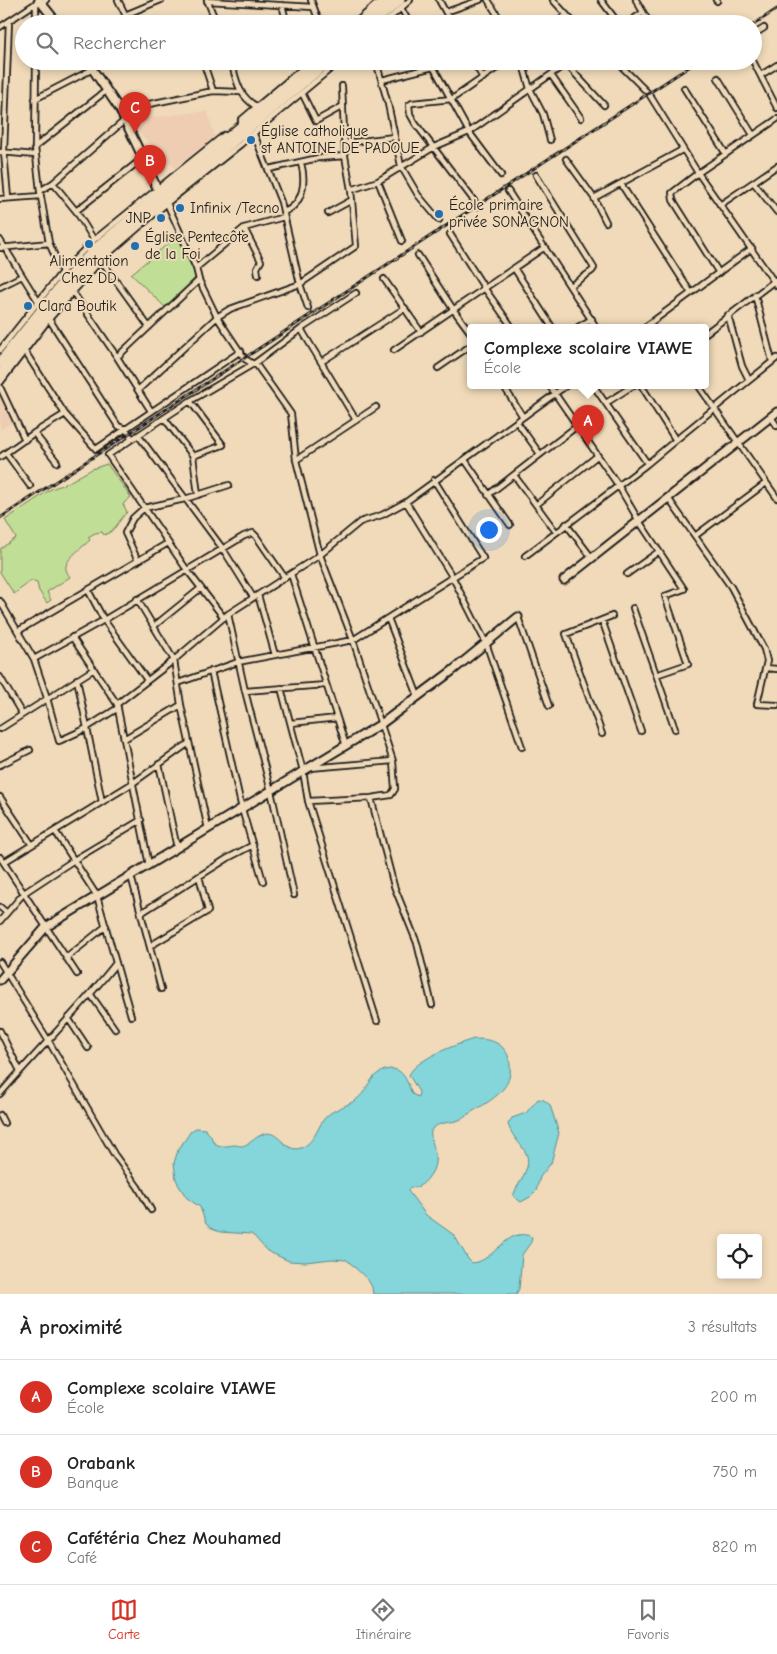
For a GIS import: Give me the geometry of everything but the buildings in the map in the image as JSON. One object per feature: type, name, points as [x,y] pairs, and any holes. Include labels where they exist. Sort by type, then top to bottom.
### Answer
[{"type":"highway","points":[[373,15],[390,0]]},
{"type":"highway","points":[[385,15],[400,4]]},
{"type":"highway","points":[[0,374],[33,329],[70,285],[101,253],[233,134],[308,70]]},
{"type":"highway","points":[[0,362],[28,324],[65,280],[97,247],[318,70]]},
{"type":"street","points":[[118,0],[125,15],[149,2],[161,0]]},
{"type":"street","points":[[213,15],[207,0],[263,2],[313,7]]},
{"type":"street","points":[[311,0],[316,15]]},
{"type":"street","points":[[370,0],[375,5]]},
{"type":"street","points":[[364,15],[381,0]]},
{"type":"street","points":[[391,15],[400,4],[410,0]]},
{"type":"street","points":[[439,0],[448,15]]},
{"type":"street","points":[[446,12],[480,0]]},
{"type":"street","points":[[488,0],[497,15]]},
{"type":"street","points":[[553,0],[566,15]]},
{"type":"street","points":[[601,0],[613,15]]},
{"type":"street","points":[[636,0],[644,15]]},
{"type":"street","points":[[18,15],[40,1]]},
{"type":"street","points":[[38,15],[40,1]]},
{"type":"street","points":[[40,1],[51,15]]},
{"type":"street","points":[[282,5],[285,15]]},
{"type":"street","points":[[638,15],[642,12]]},
{"type":"street","points":[[0,27],[15,17]]},
{"type":"street","points":[[8,198],[2,152],[9,21]]},
{"type":"street","points":[[761,75],[777,65]]},
{"type":"street","points":[[36,70],[35,147],[40,194],[48,243],[62,272]]},
{"type":"street","points":[[35,99],[81,70]]},
{"type":"street","points":[[95,70],[120,110],[163,196],[217,317],[245,359],[254,363],[290,410],[296,460],[320,555],[353,640],[393,761],[395,789],[391,795],[372,798],[308,801]]},
{"type":"street","points":[[207,70],[213,91]]},
{"type":"street","points":[[233,70],[240,92],[257,107]]},
{"type":"street","points":[[25,440],[0,385],[24,350],[72,291],[163,196],[299,70]]},
{"type":"street","points":[[0,350],[62,272],[94,240],[254,134],[329,70]]},
{"type":"street","points":[[379,70],[401,166],[418,195],[439,220]]},
{"type":"street","points":[[382,80],[421,70]]},
{"type":"street","points":[[435,70],[469,132],[501,175]]},
{"type":"street","points":[[478,70],[482,78]]},
{"type":"street","points":[[478,206],[410,114],[410,105],[412,103],[452,99],[494,70]]},
{"type":"street","points":[[525,70],[530,89],[543,114],[550,140]]},
{"type":"street","points":[[351,190],[378,181],[434,147],[469,132],[558,70]]},
{"type":"street","points":[[574,70],[604,105]]},
{"type":"street","points":[[625,70],[649,94],[682,150],[776,282],[754,295],[709,331]]},
{"type":"street","points":[[758,70],[777,108]]},
{"type":"street","points":[[551,75],[581,118]]},
{"type":"street","points":[[718,78],[753,135]]},
{"type":"street","points":[[138,390],[217,317],[230,308],[300,284],[356,246],[351,190],[345,156],[342,86]]},
{"type":"street","points":[[684,88],[726,154]]},
{"type":"street","points":[[35,147],[107,90]]},
{"type":"street","points":[[120,110],[213,91],[240,92]]},
{"type":"street","points":[[302,93],[316,121],[343,106]]},
{"type":"street","points":[[719,273],[671,197],[672,193],[777,119]]},
{"type":"street","points":[[0,199],[40,194],[125,120]]},
{"type":"street","points":[[254,134],[281,202],[300,284],[308,308]]},
{"type":"street","points":[[345,143],[394,137]]},
{"type":"street","points":[[594,198],[682,150]]},
{"type":"street","points":[[2,152],[36,155]]},
{"type":"street","points":[[269,169],[318,158],[345,156]]},
{"type":"street","points":[[76,211],[143,158]]},
{"type":"street","points":[[566,159],[594,198],[606,222]]},
{"type":"street","points":[[284,217],[284,212],[292,209],[298,201],[305,178],[302,163]]},
{"type":"street","points":[[720,205],[777,166]]},
{"type":"street","points":[[536,175],[594,268],[592,272],[570,286]]},
{"type":"street","points":[[378,181],[402,241]]},
{"type":"street","points":[[53,183],[76,211],[94,240]]},
{"type":"street","points":[[754,183],[777,212]]},
{"type":"street","points":[[621,184],[691,293]]},
{"type":"street","points":[[508,191],[594,324]]},
{"type":"street","points":[[328,213],[352,200]]},
{"type":"street","points":[[196,268],[244,228],[284,217]]},
{"type":"street","points":[[244,228],[261,261],[257,271],[258,275]]},
{"type":"street","points":[[450,234],[510,324]]},
{"type":"street","points":[[0,240],[2,248],[38,301]]},
{"type":"street","points":[[2,248],[48,243]]},
{"type":"street","points":[[394,350],[545,248]]},
{"type":"street","points":[[651,323],[752,248]]},
{"type":"street","points":[[418,255],[467,328]]},
{"type":"street","points":[[101,260],[149,326]]},
{"type":"street","points":[[514,268],[550,324]]},
{"type":"street","points":[[0,286],[22,276]]},
{"type":"street","points":[[384,279],[421,332]]},
{"type":"street","points":[[117,357],[199,280]]},
{"type":"street","points":[[72,291],[151,411]]},
{"type":"street","points":[[294,895],[271,791],[226,616],[187,570],[108,455],[254,363],[356,293]]},
{"type":"street","points":[[754,295],[772,361]]},
{"type":"street","points":[[321,362],[404,308]]},
{"type":"street","points":[[728,315],[742,366],[749,380]]},
{"type":"street","points":[[49,319],[118,426],[126,429],[132,439]]},
{"type":"street","points":[[583,324],[592,319]]},
{"type":"street","points":[[301,330],[356,420]]},
{"type":"street","points":[[438,368],[467,348]]},
{"type":"street","points":[[24,350],[65,414],[96,449],[241,352]]},
{"type":"street","points":[[525,556],[647,464],[675,439],[777,358]]},
{"type":"street","points":[[506,389],[523,417]]},
{"type":"street","points":[[552,389],[618,485],[658,552],[684,589],[665,596],[688,664],[656,675]]},
{"type":"street","points":[[0,602],[34,659],[59,741],[87,728],[118,706],[226,616],[320,555],[360,522],[382,515],[406,502],[561,389]]},
{"type":"street","points":[[596,389],[647,464]]},
{"type":"street","points":[[606,403],[628,389]]},
{"type":"street","points":[[644,389],[675,439]]},
{"type":"street","points":[[701,389],[777,498]]},
{"type":"street","points":[[190,402],[223,445],[193,456]]},
{"type":"street","points":[[296,460],[376,408]]},
{"type":"street","points":[[564,580],[777,412]]},
{"type":"street","points":[[0,457],[65,414]]},
{"type":"street","points":[[770,417],[777,426]]},
{"type":"street","points":[[164,418],[193,456],[198,495]]},
{"type":"street","points":[[517,422],[540,454]]},
{"type":"street","points":[[488,495],[577,426]]},
{"type":"street","points":[[34,433],[56,462]]},
{"type":"street","points":[[138,435],[256,596],[275,655]]},
{"type":"street","points":[[6,453],[30,486]]},
{"type":"street","points":[[536,505],[597,456]]},
{"type":"street","points":[[465,460],[510,525]]},
{"type":"street","points":[[514,475],[556,532]]},
{"type":"street","points":[[178,682],[238,662],[353,640],[483,558],[434,480]]},
{"type":"street","points":[[695,536],[766,483]]},
{"type":"street","points":[[138,561],[125,533],[133,518],[144,508],[185,500],[229,485]]},
{"type":"street","points":[[668,498],[731,587],[764,649],[767,660],[766,668],[756,704],[777,705]]},
{"type":"street","points":[[406,502],[453,578],[486,643],[522,747]]},
{"type":"street","points":[[566,524],[592,558]]},
{"type":"street","points":[[34,659],[104,620],[244,536],[253,533],[285,578]]},
{"type":"street","points":[[18,631],[168,543]]},
{"type":"street","points":[[627,574],[658,552]]},
{"type":"street","points":[[292,574],[346,746]]},
{"type":"street","points":[[154,626],[201,588]]},
{"type":"street","points":[[88,590],[104,620],[147,680]]},
{"type":"street","points":[[138,599],[174,660],[181,705],[208,829]]},
{"type":"street","points":[[633,608],[675,728]]},
{"type":"street","points":[[602,734],[566,634],[612,616]]},
{"type":"street","points":[[0,980],[46,928],[381,724],[518,617],[549,706]]},
{"type":"street","points":[[388,618],[418,696]]},
{"type":"street","points":[[602,620],[641,731]]},
{"type":"street","points":[[72,637],[118,706],[150,865]]},
{"type":"street","points":[[766,668],[777,669]]},
{"type":"street","points":[[0,729],[94,669]]},
{"type":"street","points":[[211,672],[242,808],[263,881]]},
{"type":"street","points":[[0,677],[22,714]]},
{"type":"street","points":[[77,679],[102,802]]},
{"type":"street","points":[[245,691],[326,685]]},
{"type":"street","points":[[281,688],[306,770],[308,801],[377,1020]]},
{"type":"street","points":[[124,739],[181,705]]},
{"type":"street","points":[[291,724],[337,718]]},
{"type":"street","points":[[4,862],[133,783],[189,743]]},
{"type":"street","points":[[0,765],[30,750]]},
{"type":"street","points":[[306,770],[393,761]]},
{"type":"street","points":[[159,764],[177,848]]},
{"type":"street","points":[[0,796],[32,845]]},
{"type":"street","points":[[372,798],[394,886],[417,942],[432,1005]]},
{"type":"street","points":[[0,921],[24,893],[74,860],[141,820]]},
{"type":"street","points":[[55,831],[97,896],[131,1016]]},
{"type":"street","points":[[141,913],[199,876],[253,845]]},
{"type":"street","points":[[0,857],[77,974]]},
{"type":"street","points":[[131,876],[161,989]]},
{"type":"street","points":[[150,946],[208,911],[199,876]]},
{"type":"street","points":[[0,907],[7,913]]},
{"type":"street","points":[[66,958],[106,926]]},
{"type":"street","points":[[0,962],[114,1154],[151,1210]]},
{"type":"street","points":[[0,1094],[91,995],[116,963]]},
{"type":"street","points":[[91,995],[115,1029]]},
{"type":"street","points":[[68,1018],[88,1048]]},
{"type":"street","points":[[0,1031],[20,1071]]},
{"type":"street","points":[[0,1115],[4,1124]]},
{"type":"shaded area","points":[[207,111],[215,137],[175,168],[138,130],[137,119]]},
{"type":"shaded area","points":[[0,395],[12,422],[0,430]]},
{"type":"green space","points":[[176,237],[195,273],[195,278],[165,307],[131,274]]},
{"type":"green space","points":[[107,464],[131,497],[123,504],[127,512],[108,533],[104,535],[102,532],[95,533],[88,537],[90,540],[67,563],[66,569],[70,577],[47,592],[51,600],[47,603],[39,591],[37,583],[31,581],[14,594],[0,572],[0,549],[16,538],[5,520],[51,489],[67,483],[92,469]]},
{"type":"water","points":[[474,1039],[486,1040],[500,1045],[508,1056],[510,1073],[505,1087],[494,1097],[463,1118],[433,1128],[431,1136],[435,1162],[433,1170],[423,1184],[409,1188],[408,1191],[426,1215],[454,1235],[472,1263],[488,1257],[515,1236],[532,1237],[531,1242],[522,1255],[519,1289],[516,1294],[373,1294],[368,1280],[347,1260],[289,1261],[267,1251],[251,1234],[220,1232],[212,1229],[206,1224],[200,1207],[187,1198],[179,1186],[174,1163],[178,1150],[191,1131],[196,1128],[205,1129],[213,1142],[221,1146],[244,1146],[267,1133],[277,1137],[290,1147],[295,1149],[301,1148],[309,1143],[327,1116],[362,1095],[378,1073],[391,1069],[400,1072],[406,1079],[412,1094],[418,1097],[419,1092],[409,1075],[413,1069],[438,1053]]},
{"type":"water","points":[[538,1099],[544,1100],[550,1105],[559,1133],[551,1163],[540,1177],[536,1191],[521,1202],[513,1196],[526,1171],[528,1161],[525,1151],[510,1130],[508,1124],[512,1118],[526,1113]]},
{"type":"railway","points":[[762,19],[777,9]]},
{"type":"railway","points":[[0,518],[684,70]]},
{"type":"place","name":"Cafétéria Chez Mouhamed","points":[[135,133]]},
{"type":"place","name":"Église catholique st ANTOINE DE PADOUE","points":[[251,140]]},
{"type":"place","name":"Orabank","points":[[150,186]]},
{"type":"place","name":"Infinix /Tecno","points":[[180,208]]},
{"type":"place","name":"École primaire privée SONAGNON","points":[[439,214]]},
{"type":"place","name":"JNP","points":[[161,218]]},
{"type":"place","name":"Alimentation Chez DD","points":[[89,244]]},
{"type":"place","name":"Église Pentecôte de la Foi","points":[[135,246]]},
{"type":"place","name":"Clara Boutik","points":[[28,306]]},
{"type":"place","name":"Complexe scolaire VIAWE","points":[[588,446]]}]
